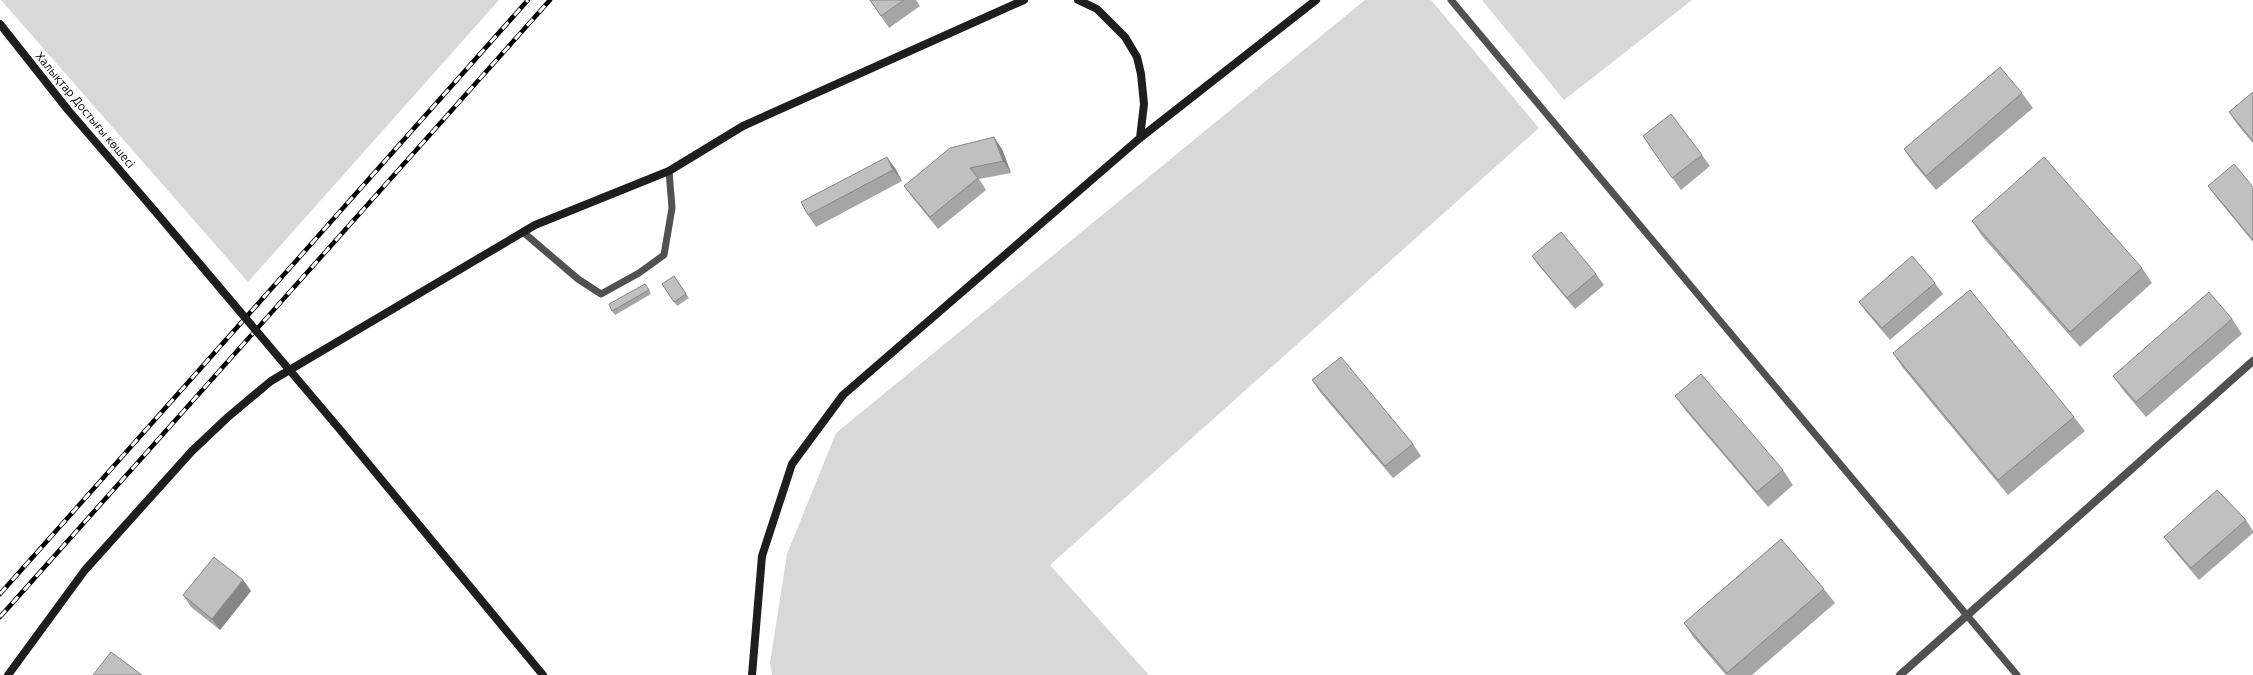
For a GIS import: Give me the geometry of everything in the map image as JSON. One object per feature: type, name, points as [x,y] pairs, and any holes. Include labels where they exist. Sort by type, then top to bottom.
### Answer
[{"type":"main road","points":[[8,675],[85,570],[192,451],[228,417],[271,381],[534,225],[669,171],[742,126],[1024,0]]},
{"type":"main road","points":[[1078,0],[1097,8],[1125,37],[1137,57],[1144,104],[1140,138]]},
{"type":"main road","points":[[752,675],[762,556],[792,464],[843,395],[1140,138],[1316,0]]},
{"type":"main road","name":"Халықтар Достығы көшесі","points":[[0,24],[68,110],[342,432],[543,675]]},
{"type":"street","points":[[1900,675],[2253,361]]},
{"type":"lane","points":[[1451,0],[2017,675]]},
{"type":"lane","points":[[522,232],[578,279],[601,294],[639,273],[664,255],[672,208],[669,171]]},
{"type":"shaded area","points":[[1,0],[499,0],[248,282]]},
{"type":"shaded area","points":[[1365,0],[1431,0],[1539,128],[1050,565],[1149,675],[772,675],[770,663],[787,554],[836,433]]},
{"type":"shaded area","points":[[1482,0],[1692,0],[1564,100]]},
{"type":"building","points":[[870,0],[904,0],[881,16]]},
{"type":"building","points":[[2000,67],[2022,93],[1926,176],[1904,149]]},
{"type":"building","points":[[2253,92],[2253,141],[2229,112]]},
{"type":"building","points":[[1671,114],[1702,155],[1672,178],[1643,136]]},
{"type":"building","points":[[994,137],[1003,161],[970,168],[978,178],[930,217],[904,186],[950,148]]},
{"type":"building","points":[[887,157],[893,170],[808,215],[801,202]]},
{"type":"building","points":[[2044,157],[2142,268],[2070,332],[1972,221]]},
{"type":"building","points":[[2234,164],[2253,187],[2253,240],[2208,186]]},
{"type":"building","points":[[1561,232],[1596,274],[1567,298],[1532,256]]},
{"type":"building","points":[[1912,256],[1935,283],[1882,328],[1859,302]]},
{"type":"building","points":[[674,276],[686,294],[674,302],[662,284]]},
{"type":"building","points":[[645,284],[649,290],[612,311],[609,304]]},
{"type":"building","points":[[1970,290],[2074,417],[1998,480],[1893,353]]},
{"type":"building","points":[[2209,292],[2232,319],[2136,402],[2113,376]]},
{"type":"building","points":[[1341,357],[1413,444],[1385,466],[1312,380]]},
{"type":"building","points":[[1701,374],[1783,470],[1757,492],[1675,396]]},
{"type":"building","points":[[2217,490],[2246,520],[2191,568],[2164,537]]},
{"type":"building","points":[[1781,539],[1824,589],[1727,673],[1684,623]]},
{"type":"building","points":[[214,557],[243,580],[212,619],[183,595]]},
{"type":"building","points":[[111,652],[142,675],[93,675]]},
{"type":"railway","points":[[0,594],[528,0]]},
{"type":"railway","points":[[0,617],[550,0]]}]
